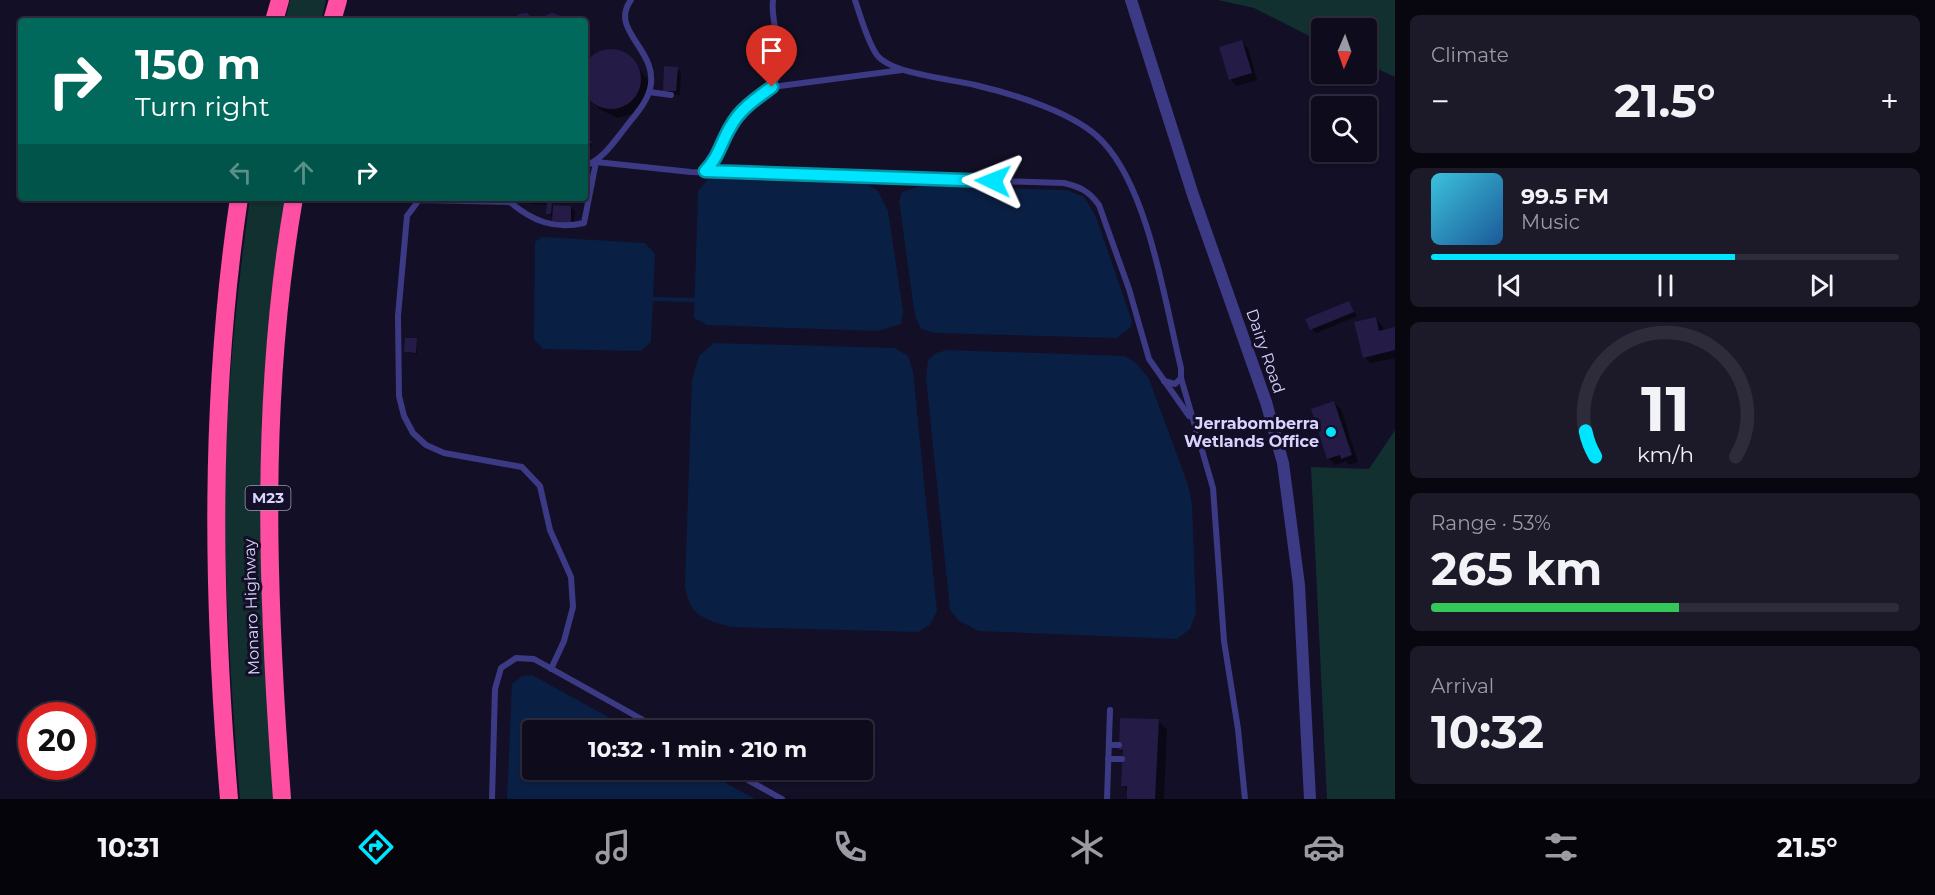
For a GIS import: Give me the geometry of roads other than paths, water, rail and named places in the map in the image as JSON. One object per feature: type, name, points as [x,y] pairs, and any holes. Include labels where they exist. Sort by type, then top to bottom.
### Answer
[{"type":"highway","points":[[275,18],[280,0]]},
{"type":"highway","points":[[333,18],[338,0]]},
{"type":"highway","name":"Monaro Highway","points":[[229,799],[215,581],[215,465],[221,348],[239,201]]},
{"type":"highway","name":"Monaro Highway","points":[[282,799],[268,581],[268,460],[276,341],[294,201]]},
{"type":"street","name":"Dairy Road","points":[[1131,0],[1193,195],[1266,402],[1283,463],[1299,585],[1310,799]]},
{"type":"lane","points":[[511,201],[521,212],[547,225],[568,227],[584,224],[596,162],[643,105],[649,92],[651,67],[626,28],[625,16],[631,0]]},
{"type":"lane","points":[[772,87],[780,69],[773,0]]},
{"type":"lane","points":[[855,0],[877,56],[902,70],[976,85],[1046,108],[1085,128],[1103,141],[1120,166],[1135,198],[1153,250],[1181,368],[1181,378],[1192,420],[1209,468],[1216,505],[1224,641],[1238,729],[1245,799]]},
{"type":"lane","points":[[705,171],[717,159],[731,125],[747,105],[772,87],[902,70]]},
{"type":"lane","points":[[649,92],[671,95]]},
{"type":"lane","points":[[588,165],[596,162],[691,172],[1064,183],[1080,187],[1091,194],[1099,205],[1129,289],[1149,359],[1192,420]]},
{"type":"lane","points":[[418,201],[407,216],[398,315],[399,396],[404,416],[413,433],[426,445],[444,453],[522,467],[540,486],[550,530],[571,577],[573,607],[564,641],[551,669]]},
{"type":"lane","points":[[1162,380],[1175,384],[1181,378]]},
{"type":"lane","points":[[492,799],[495,689],[501,668],[516,658],[534,659],[643,720]]},
{"type":"lane","points":[[1107,799],[1110,710]]},
{"type":"lane","points":[[1109,745],[1119,746]]},
{"type":"lane","points":[[1108,759],[1122,759]]},
{"type":"lane","points":[[748,780],[782,799]]},
{"type":"water","points":[[708,179],[867,184],[878,191],[888,211],[903,311],[901,324],[878,331],[707,325],[694,318],[698,191]]},
{"type":"water","points":[[921,186],[1067,190],[1084,197],[1096,217],[1132,321],[1131,327],[1116,338],[936,333],[921,329],[915,316],[899,201],[902,192]]},
{"type":"water","points":[[542,237],[645,243],[655,254],[651,342],[641,351],[543,349],[534,339],[535,242]]},
{"type":"water","points":[[714,343],[895,348],[908,356],[913,371],[937,611],[930,625],[918,632],[731,627],[705,618],[694,610],[685,585],[692,380],[699,356]]},
{"type":"water","points":[[947,350],[1125,356],[1137,364],[1149,379],[1188,485],[1192,505],[1196,613],[1190,629],[1177,639],[978,631],[958,620],[950,610],[926,378],[928,360],[936,353]]},
{"type":"water","points":[[532,675],[614,720],[522,720],[522,780],[720,780],[755,799],[507,799],[512,684],[522,676]]},
{"type":"waterway","points":[[653,299],[694,300]]},
{"type":"place","name":"Jerrabomberra Wetlands Office","points":[[1331,432]]}]
